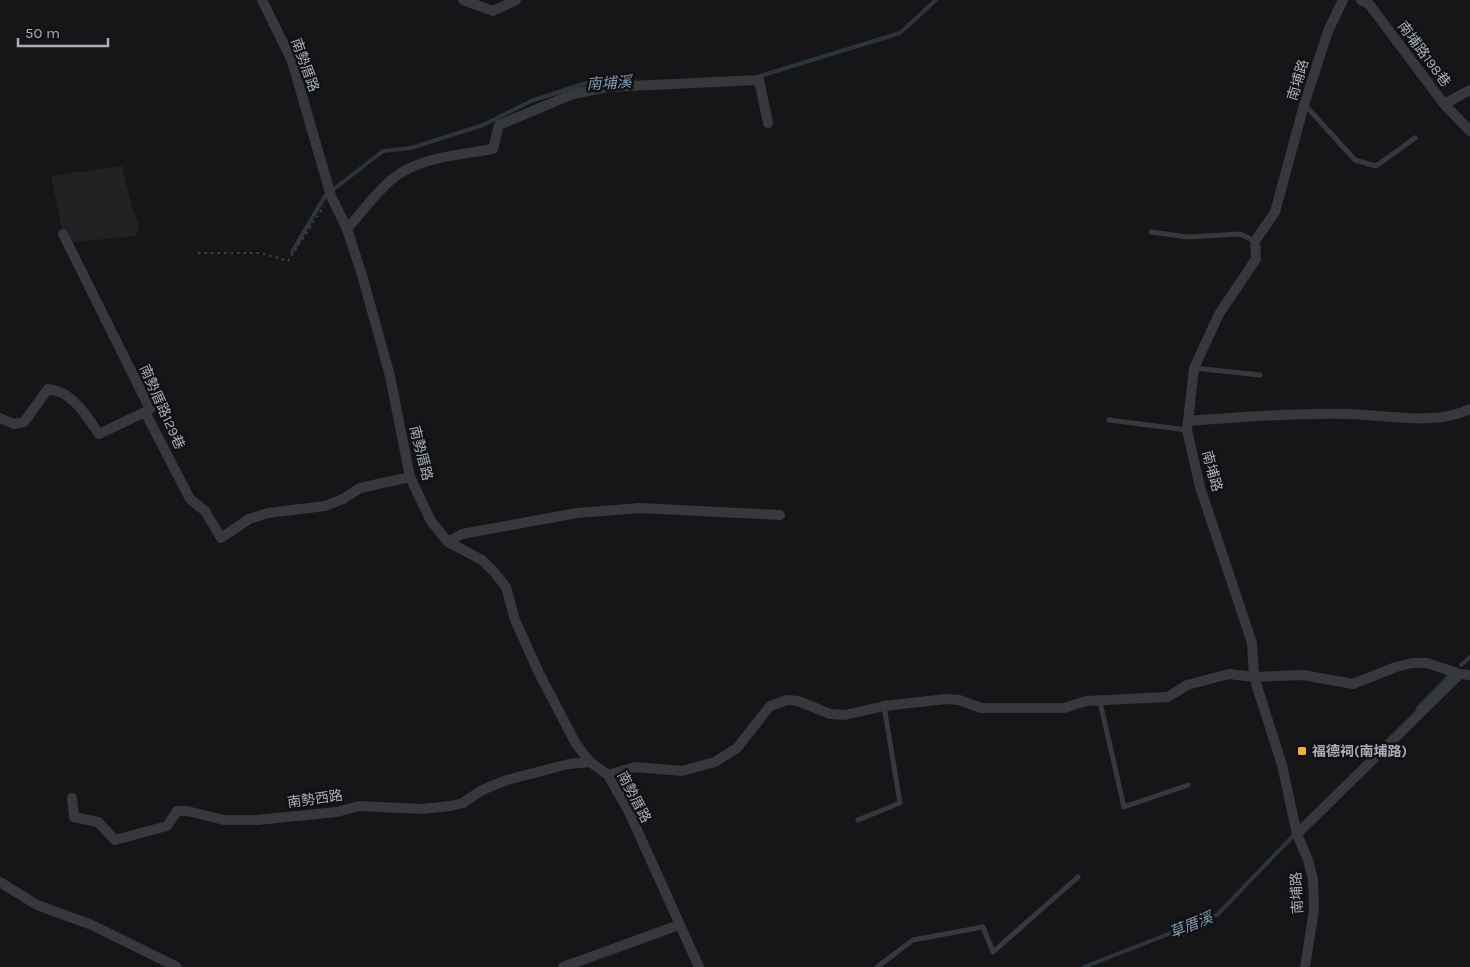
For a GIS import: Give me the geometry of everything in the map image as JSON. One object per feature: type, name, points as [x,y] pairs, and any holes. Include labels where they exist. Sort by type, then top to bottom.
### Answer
[{"type":"street","points":[[462,0],[493,11],[516,0]]},
{"type":"street","name":"南埔路","points":[[1305,967],[1314,910],[1313,879],[1308,860],[1297,834],[1282,765],[1254,677],[1252,643],[1200,487],[1188,425],[1194,368],[1219,314],[1256,259],[1255,241],[1276,212],[1304,105],[1328,31],[1343,0]]},
{"type":"street","name":"南埔路198巷","points":[[1361,0],[1369,4],[1444,104],[1470,131]]},
{"type":"street","name":"南勢厝路","points":[[265,1],[292,62],[331,196],[347,229],[390,376],[410,477],[430,521],[448,542],[482,560],[506,587],[515,620],[539,674],[576,744],[590,762],[608,775],[629,812],[678,926],[699,967]]},
{"type":"street","points":[[347,229],[391,180],[406,170],[419,164],[493,148],[499,125],[573,94],[608,87],[760,80],[768,123]]},
{"type":"street","name":"南埔路198巷","points":[[1444,104],[1470,90]]},
{"type":"street","name":"南勢厝路129巷","points":[[63,234],[150,409],[145,412],[190,499],[205,511],[221,538],[249,519],[268,513],[325,506],[344,499],[360,488],[410,477]]},
{"type":"street","points":[[0,418],[14,424],[24,422],[48,389],[60,390],[82,409],[99,434],[145,412]]},
{"type":"street","points":[[1188,425],[1262,415],[1455,416],[1470,409]]},
{"type":"street","points":[[448,542],[462,534],[577,513],[640,508],[780,515]]},
{"type":"street","points":[[608,775],[635,767],[682,771],[715,762],[737,748],[770,706],[787,700],[798,701],[830,714],[845,715],[884,706],[946,699],[959,700],[981,708],[1064,708],[1086,701],[1100,702],[1168,697],[1187,685],[1228,674],[1254,677],[1303,675],[1353,684],[1396,667],[1427,662],[1465,674],[1297,834]]},
{"type":"street","name":"南勢西路","points":[[72,798],[74,817],[98,822],[116,840],[167,826],[177,811],[188,810],[224,820],[257,820],[337,812],[359,806],[422,809],[450,806],[463,803],[482,790],[507,780],[569,764],[590,762]]},
{"type":"street","points":[[0,882],[37,905],[92,925],[177,967]]},
{"type":"street","points":[[563,967],[678,926]]},
{"type":"lane","points":[[1304,105],[1355,160],[1376,166],[1415,138]]},
{"type":"lane","points":[[1151,232],[1188,237],[1240,234],[1255,241]]},
{"type":"lane","points":[[1194,368],[1260,375]]},
{"type":"lane","points":[[1109,420],[1188,425]]},
{"type":"lane","points":[[1100,702],[1124,808],[1188,785]]},
{"type":"lane","points":[[858,820],[900,803],[884,706]]},
{"type":"lane","points":[[877,967],[913,940],[983,927],[993,952],[1078,877]]},
{"type":"path","points":[[198,253],[261,252],[288,261],[331,196]]},
{"type":"shaded area","points":[[122,166],[132,206],[139,224],[136,236],[65,243],[51,176]]},
{"type":"waterway","name":"南埔溪","points":[[757,77],[900,33],[936,0]]},
{"type":"waterway","name":"南埔溪","points":[[292,252],[325,196],[383,151],[411,148],[483,125],[531,101],[586,83],[618,82]]},
{"type":"waterway","name":"草厝溪","points":[[1461,665],[1470,657]]},
{"type":"waterway","name":"草厝溪","points":[[1418,708],[1449,676]]},
{"type":"waterway","name":"草厝溪","points":[[1084,967],[1217,915],[1295,834]]},
{"type":"place","name":"福德祠(南埔路)","points":[[1302,751]]}]
